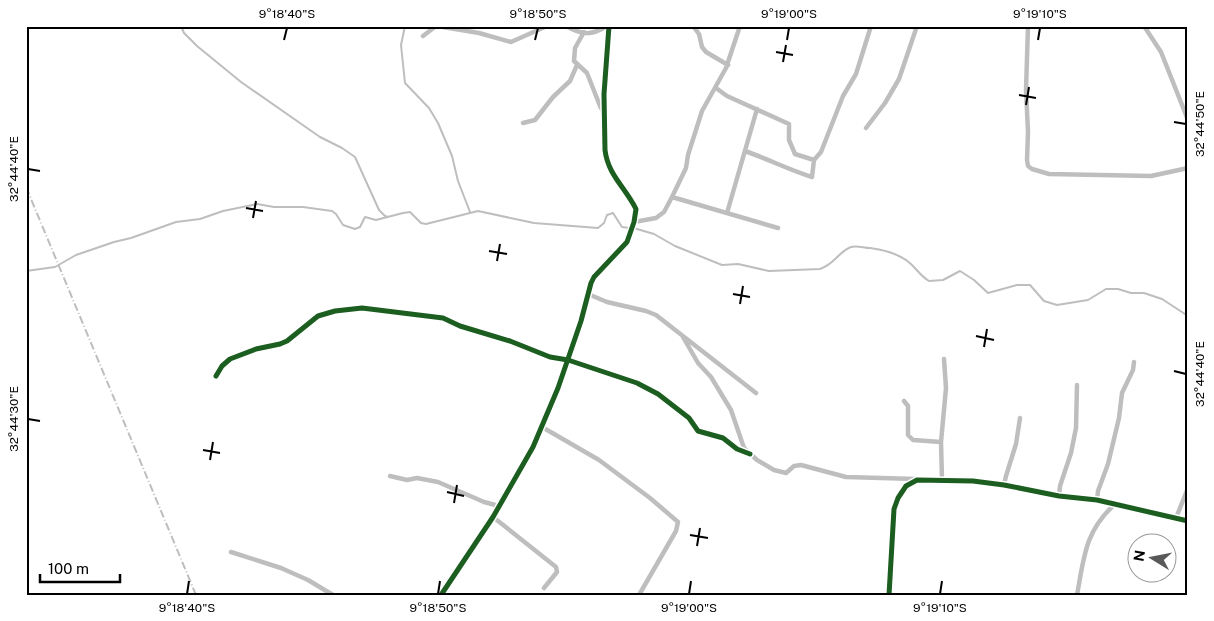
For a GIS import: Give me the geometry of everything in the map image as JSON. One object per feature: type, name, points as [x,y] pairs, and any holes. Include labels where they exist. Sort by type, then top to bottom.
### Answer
[{"type":"street","points":[[423,36],[436,26],[479,33],[511,42],[547,26]]},
{"type":"street","points":[[566,26],[584,32],[596,33],[608,26]]},
{"type":"street","points":[[441,595],[493,517],[533,447],[568,360],[594,277],[627,242],[631,233],[636,209],[625,190],[612,175],[606,159],[603,111],[608,26]]},
{"type":"street","points":[[693,26],[699,34],[702,47],[706,52],[728,65]]},
{"type":"street","points":[[633,224],[656,218],[664,212],[686,168],[688,155],[702,110],[728,65],[740,26]]},
{"type":"street","points":[[746,151],[795,172],[812,176],[814,160],[821,152],[844,96],[856,74],[871,26]]},
{"type":"street","points":[[866,128],[885,103],[899,79],[918,26]]},
{"type":"street","points":[[1028,26],[1026,90],[1028,166],[1049,174],[1152,176],[1188,168]]},
{"type":"street","points":[[1144,26],[1161,52],[1188,120]]},
{"type":"street","points":[[584,32],[575,48],[574,56],[577,65],[587,73],[603,111]]},
{"type":"street","points":[[522,123],[535,120],[553,97],[570,81],[577,65]]},
{"type":"street","points":[[716,88],[727,96],[788,124],[789,140],[795,154],[814,160]]},
{"type":"street","points":[[728,213],[757,109]]},
{"type":"street","points":[[672,197],[778,228]]},
{"type":"street","points":[[588,294],[607,302],[656,315],[756,393]]},
{"type":"street","points":[[216,376],[222,366],[230,359],[256,349],[287,341],[318,316],[335,311],[362,308],[443,318],[460,326],[510,341],[550,357],[568,360],[638,383],[658,394],[689,418],[698,431],[723,438],[750,454]]},
{"type":"street","points":[[684,337],[698,363],[711,377],[731,410],[744,448],[757,460],[774,470],[786,473],[794,466],[801,465],[846,477],[973,481],[1059,496],[1097,500],[1188,521]]},
{"type":"street","points":[[942,480],[941,442],[946,388],[944,359]]},
{"type":"street","points":[[1097,500],[1119,418],[1122,393],[1133,370],[1134,362]]},
{"type":"street","points":[[1059,496],[1076,428],[1077,385]]},
{"type":"street","points":[[904,401],[908,406],[908,435],[910,438],[913,440],[941,442]]},
{"type":"street","points":[[1004,485],[1016,444],[1020,418]]},
{"type":"street","points":[[542,427],[599,460],[650,498],[678,522],[676,531],[639,595]]},
{"type":"street","points":[[390,476],[407,480],[417,478],[438,482],[484,502],[499,506]]},
{"type":"street","points":[[889,595],[894,509],[898,498],[906,486],[917,480]]},
{"type":"street","points":[[1176,518],[1188,488]]},
{"type":"street","points":[[1077,595],[1092,532],[1104,514],[1116,504]]},
{"type":"street","points":[[493,517],[556,567],[557,572],[544,588]]},
{"type":"street","points":[[231,552],[281,568],[308,580],[333,595]]},
{"type":"waterway","points":[[181,26],[184,33],[197,46],[241,82],[320,137],[355,157],[379,210],[388,217]]},
{"type":"waterway","points":[[405,26],[401,45],[405,83],[429,108],[438,123],[452,156],[458,181],[470,212]]},
{"type":"waterway","points":[[26,271],[55,267],[76,255],[176,222],[200,219],[223,211],[257,204],[332,211],[343,225],[355,229],[360,227],[365,217],[376,220],[410,212],[421,223],[426,224],[478,211],[534,223],[598,228],[604,223],[607,215],[613,213],[622,227],[654,234],[675,246],[722,265],[738,264],[769,271],[820,269],[847,249],[858,246],[898,255],[908,261],[929,281],[943,280],[960,271],[974,280],[988,293],[1017,285],[1030,285],[1044,301],[1057,305],[1088,300],[1106,289],[1118,289],[1131,293],[1144,293],[1162,299],[1188,316]]},
{"type":"railway","points":[[26,187],[196,595]]},
{"type":"cycle path","points":[[441,595],[493,517],[533,447],[558,388],[581,321],[591,283],[594,277],[627,242],[634,222],[636,209],[613,174],[605,150],[604,94],[609,26]]},
{"type":"cycle path","points":[[216,376],[222,366],[230,359],[256,349],[287,341],[318,316],[335,311],[362,308],[443,318],[460,326],[510,341],[550,357],[568,360],[637,383],[658,394],[689,418],[698,431],[723,438],[737,449],[750,454]]},
{"type":"cycle path","points":[[889,595],[894,509],[898,498],[906,486],[917,480],[973,481],[1004,485],[1059,496],[1097,500],[1188,521]]}]
